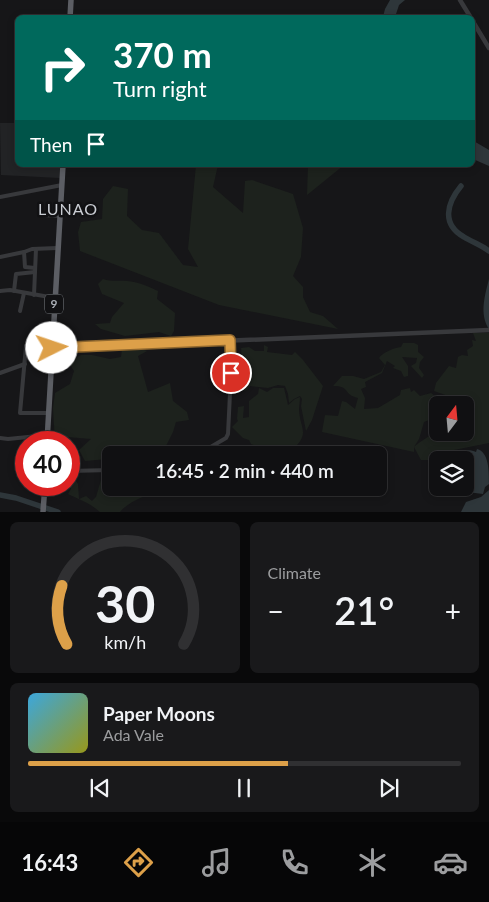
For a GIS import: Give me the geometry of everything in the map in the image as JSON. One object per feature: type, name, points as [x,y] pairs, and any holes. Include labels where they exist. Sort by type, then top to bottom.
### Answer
[{"type":"highway","points":[[70,0],[70,15]]},
{"type":"highway","name":"9","points":[[48,431],[63,167]]},
{"type":"highway","points":[[43,512],[44,496]]},
{"type":"street","points":[[460,0],[469,15]]},
{"type":"street","points":[[475,24],[489,48]]},
{"type":"street","points":[[0,197],[62,186]]},
{"type":"street","points":[[42,215],[60,216]]},
{"type":"street","points":[[0,256],[36,248],[57,248]]},
{"type":"street","points":[[34,295],[36,248]]},
{"type":"street","points":[[24,252],[25,267],[35,270]]},
{"type":"street","points":[[14,290],[16,274],[35,270]]},
{"type":"street","points":[[0,291],[14,290],[55,298]]},
{"type":"street","points":[[20,311],[24,293]]},
{"type":"street","points":[[49,412],[20,413],[26,346],[52,348],[489,330]]},
{"type":"street","points":[[212,446],[226,438],[228,434],[231,373],[230,340]]},
{"type":"street","points":[[0,373],[25,364]]},
{"type":"street","points":[[0,438],[15,438]]},
{"type":"street","points":[[80,471],[102,470]]},
{"type":"shaded area","points":[[390,0],[405,0],[399,5],[396,15],[384,15]]},
{"type":"shaded area","points":[[0,123],[15,123],[15,167],[60,167],[60,178],[1,175]]},
{"type":"shaded area","points":[[475,142],[489,150],[489,166],[475,160]]},
{"type":"shaded area","points":[[196,167],[218,167],[213,187],[243,213],[245,181],[252,180],[293,194],[303,228],[301,257],[293,276],[303,287],[303,297],[310,312],[323,316],[338,329],[219,305],[80,251],[78,232],[81,222],[102,219],[103,199],[113,186],[128,189],[127,216],[142,230],[159,233],[183,265],[198,267],[188,249]]},
{"type":"shaded area","points":[[308,167],[342,167],[307,195]]},
{"type":"shaded area","points":[[103,279],[135,282],[158,291],[157,299],[175,313],[174,331],[171,336],[159,332],[125,336],[101,329],[95,324],[110,323],[112,317],[124,303],[102,294],[98,284]]},
{"type":"shaded area","points":[[489,279],[489,329],[484,317],[484,311]]},
{"type":"shaded area","points":[[473,333],[489,333],[489,443],[449,451],[429,451],[429,460],[421,460],[414,447],[429,436],[429,441],[474,441],[474,396],[448,396],[434,391],[436,383],[449,366],[456,368],[458,357],[462,355],[468,356],[467,350],[473,346],[472,340],[476,341]]},
{"type":"shaded area","points":[[403,343],[418,345],[418,352],[424,357],[420,362],[419,368],[424,375],[422,378],[411,366],[416,363],[417,358],[402,357],[408,366],[408,376],[404,377],[401,371],[393,368],[395,366],[387,361],[382,373],[365,382],[366,387],[361,389],[365,398],[364,409],[378,408],[400,395],[401,390],[410,388],[411,392],[414,390],[420,396],[431,393],[435,396],[429,396],[429,420],[424,422],[419,439],[414,447],[414,452],[322,432],[325,415],[338,416],[342,401],[355,409],[358,398],[342,387],[333,386],[342,376],[364,379],[381,372],[385,365],[379,358],[395,348],[401,347]]},
{"type":"shaded area","points":[[264,345],[268,347],[267,352],[292,355],[295,352],[323,386],[312,420],[306,431],[300,396],[289,403],[285,386],[278,385],[268,388],[250,386],[244,391],[240,385],[242,377],[238,363],[242,362],[241,348],[249,347],[255,351],[264,351]]},
{"type":"shaded area","points":[[139,348],[147,351],[138,356],[148,392],[170,383],[173,401],[187,412],[189,420],[176,422],[166,446],[102,446],[102,459],[85,461],[80,449],[91,439],[80,438],[80,431],[54,431],[53,408],[55,393],[70,384],[74,371],[68,362],[81,355],[92,355],[110,359],[121,357],[122,349]]},
{"type":"shaded area","points":[[259,388],[267,392],[273,388],[284,388],[288,405],[300,397],[299,410],[303,434],[296,446],[256,446],[251,444],[249,440],[243,438],[232,427],[238,421],[238,407],[244,406],[243,418],[249,417],[249,401],[258,394]]},
{"type":"shaded area","points":[[477,449],[484,454],[488,468],[489,484],[485,487],[483,494],[474,493],[474,451],[476,452]]},
{"type":"shaded area","points":[[101,480],[102,496],[143,496],[127,505],[120,512],[100,512],[72,496],[79,496],[79,499],[86,496],[92,501],[96,497]]},
{"type":"shaded area","points":[[489,490],[489,512],[461,512],[466,502],[481,497]]},
{"type":"waterway","points":[[461,186],[452,199],[449,220],[457,232],[489,251]]},
{"type":"waterway","points":[[0,495],[16,498],[58,512]]},
{"type":"district","name":"LUNAO","points":[[68,209]]},
{"type":"route","points":[[52,348],[230,340],[231,373]]}]
